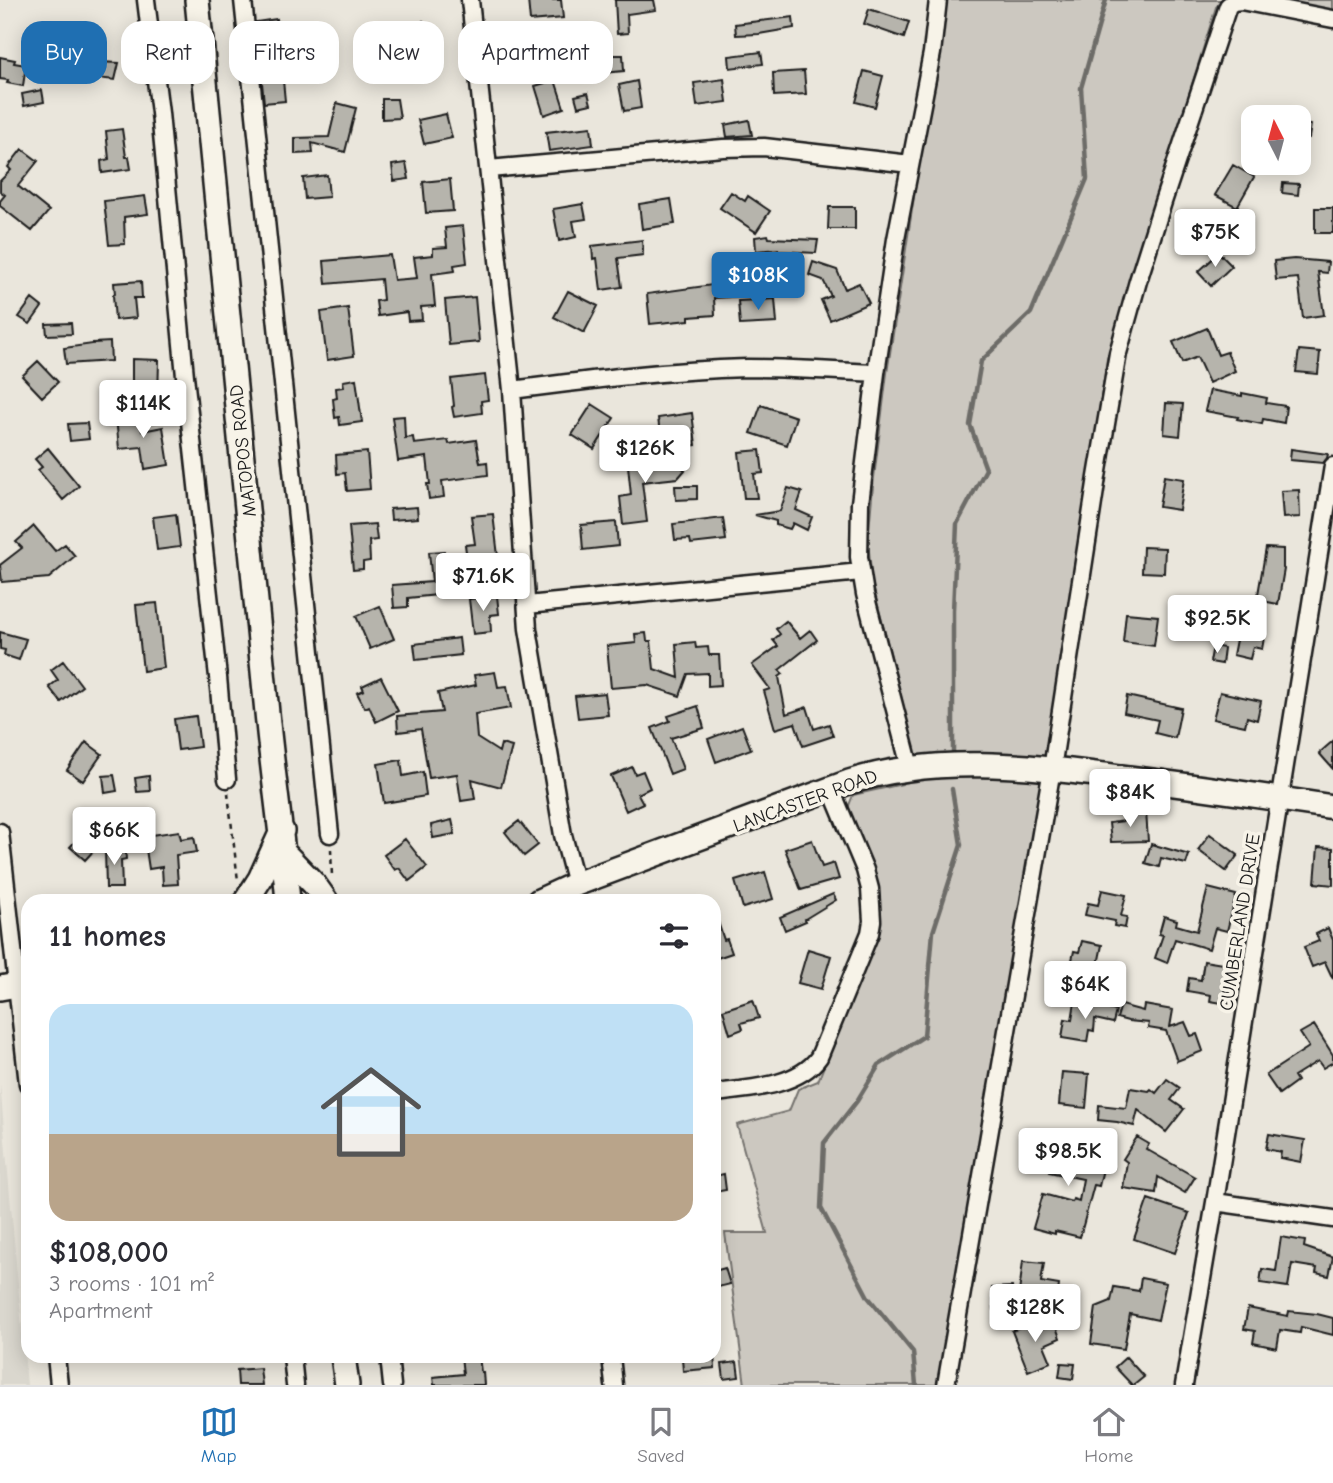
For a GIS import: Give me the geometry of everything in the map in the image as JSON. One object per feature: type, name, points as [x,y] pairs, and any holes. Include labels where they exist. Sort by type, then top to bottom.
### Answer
[{"type":"main road","name":"MATOPOS ROAD","points":[[197,0],[287,894]]},
{"type":"main road","name":"LANCASTER ROAD","points":[[554,894],[869,775],[910,767],[1052,769],[1174,783],[1333,807]]},
{"type":"main road","points":[[242,894],[261,879],[283,842],[308,877],[329,894]]},
{"type":"main road","points":[[345,1363],[347,1385]]},
{"type":"street","points":[[146,0],[160,113],[227,779]]},
{"type":"street","points":[[243,0],[330,834]]},
{"type":"street","points":[[470,0],[512,390],[528,629],[563,835],[576,884]]},
{"type":"street","points":[[910,767],[865,594],[859,539],[860,503],[876,373],[910,164],[932,53],[938,0]]},
{"type":"street","points":[[946,1385],[1052,769],[1118,353],[1138,281],[1228,6],[1241,1],[1333,19]]},
{"type":"street","points":[[489,169],[723,148],[764,147],[910,164]]},
{"type":"street","points":[[512,390],[607,377],[745,368],[876,373]]},
{"type":"street","name":"CUMBERLAND DRIVE","points":[[1184,1385],[1333,466]]},
{"type":"street","points":[[527,606],[861,572]]},
{"type":"street","points":[[721,1092],[756,1088],[786,1080],[813,1066],[870,933],[872,908],[865,870],[831,789]]},
{"type":"street","points":[[0,832],[21,1031]]},
{"type":"street","points":[[1215,1202],[1333,1219]]},
{"type":"street","points":[[57,1363],[59,1385]]},
{"type":"street","points":[[293,1363],[295,1385]]},
{"type":"street","points":[[390,1363],[392,1385]]},
{"type":"street","points":[[612,1363],[614,1385]]},
{"type":"path","points":[[227,779],[242,894]]},
{"type":"path","points":[[330,834],[330,894]]},
{"type":"shaded area","points":[[947,0],[1223,0],[1216,7],[1107,359],[943,1385],[745,1385],[725,1233],[767,1233],[737,1125],[789,1111],[798,1089],[818,1081],[878,932],[876,883],[848,808],[853,795],[902,784],[917,759],[872,582],[868,541],[887,373],[919,164],[941,53]]},
{"type":"shaded area","points":[[1272,0],[1333,0],[1333,11]]},
{"type":"shaded area","points":[[0,1084],[21,1318],[21,1363],[25,1363],[27,1385],[0,1385]]},
{"type":"building","points":[[528,0],[561,0],[563,18],[530,21]]},
{"type":"building","points":[[615,0],[654,0],[656,10],[627,14],[628,33],[617,34]]},
{"type":"building","points":[[869,9],[909,22],[904,38],[864,24]]},
{"type":"building","points":[[793,17],[794,28],[736,35],[735,24]]},
{"type":"building","points":[[761,52],[763,64],[730,68],[729,56]]},
{"type":"building","points":[[613,55],[623,55],[624,71],[613,72]]},
{"type":"building","points":[[0,57],[21,64],[23,86],[0,79]]},
{"type":"building","points":[[107,62],[119,63],[115,80],[107,79]]},
{"type":"building","points":[[804,71],[806,94],[774,96],[773,73]]},
{"type":"building","points":[[864,71],[883,76],[875,107],[856,102]]},
{"type":"building","points":[[724,79],[727,102],[697,106],[694,83]]},
{"type":"building","points":[[637,81],[641,108],[624,111],[619,85]]},
{"type":"building","points":[[262,84],[283,84],[285,101],[264,103]]},
{"type":"building","points":[[556,84],[564,108],[544,115],[535,86]]},
{"type":"building","points":[[42,90],[44,102],[24,106],[22,94]]},
{"type":"building","points":[[588,93],[591,104],[578,107],[575,96]]},
{"type":"building","points":[[382,99],[397,99],[400,118],[382,119]]},
{"type":"building","points":[[337,103],[356,108],[345,152],[312,143],[313,153],[295,154],[295,138],[329,137]]},
{"type":"building","points":[[446,114],[452,138],[424,144],[418,120]]},
{"type":"building","points":[[749,120],[752,135],[727,137],[725,125]]},
{"type":"building","points":[[591,127],[593,145],[549,151],[546,132]]},
{"type":"building","points":[[122,129],[126,157],[129,157],[131,169],[102,173],[101,161],[109,159],[106,131]]},
{"type":"building","points":[[22,149],[38,161],[18,186],[49,211],[32,231],[0,206],[5,195],[0,191],[0,181],[11,170],[8,167]]},
{"type":"building","points":[[406,163],[409,179],[394,181],[392,165]]},
{"type":"building","points":[[1233,165],[1241,170],[1241,175],[1254,177],[1237,207],[1215,195]]},
{"type":"building","points":[[327,175],[329,197],[305,199],[303,178]]},
{"type":"building","points":[[450,179],[453,211],[426,213],[423,182]]},
{"type":"building","points":[[1283,183],[1299,184],[1298,195],[1282,193]]},
{"type":"building","points":[[731,192],[745,201],[748,196],[770,211],[756,232],[720,208]]},
{"type":"building","points":[[145,196],[148,214],[124,217],[125,244],[109,245],[104,201]]},
{"type":"building","points":[[671,199],[675,224],[642,229],[639,204]]},
{"type":"building","points":[[583,204],[586,219],[573,221],[576,237],[559,241],[553,209]]},
{"type":"building","points":[[829,207],[855,207],[855,229],[828,229]]},
{"type":"building","points":[[1315,208],[1333,208],[1333,233],[1315,233]]},
{"type":"building","points":[[463,226],[467,263],[454,265],[455,271],[432,274],[435,306],[421,307],[422,320],[408,321],[407,312],[378,316],[376,301],[383,300],[381,279],[326,284],[324,261],[390,255],[394,280],[417,278],[414,257],[433,255],[433,248],[447,247],[445,228]]},
{"type":"building","points":[[768,235],[769,238],[818,240],[816,253],[778,249],[756,251],[755,237]]},
{"type":"building","points":[[642,240],[643,255],[618,258],[622,287],[601,290],[597,258],[593,259],[592,246]]},
{"type":"building","points":[[1219,253],[1232,266],[1211,286],[1198,272]]},
{"type":"building","points":[[1294,259],[1328,262],[1327,273],[1318,272],[1324,315],[1303,318],[1298,278],[1276,280],[1274,261]]},
{"type":"building","points":[[813,262],[837,270],[845,289],[859,283],[869,303],[830,320],[821,300],[831,296],[823,280],[809,275]]},
{"type":"building","points":[[744,266],[746,296],[714,298],[715,315],[650,324],[647,294],[720,284],[719,267]]},
{"type":"building","points":[[141,281],[142,298],[134,298],[136,318],[115,320],[114,283]]},
{"type":"building","points":[[568,291],[598,306],[584,333],[554,317]]},
{"type":"building","points":[[475,297],[479,342],[449,345],[445,300]]},
{"type":"building","points":[[32,299],[42,307],[30,324],[19,317]]},
{"type":"building","points":[[775,299],[777,323],[740,325],[738,301]]},
{"type":"building","points":[[348,308],[354,356],[327,360],[321,312]]},
{"type":"building","points":[[71,323],[72,334],[47,335],[46,324]]},
{"type":"building","points":[[1207,328],[1218,355],[1227,352],[1235,371],[1209,383],[1197,357],[1182,363],[1173,342]]},
{"type":"building","points":[[110,342],[111,361],[66,364],[64,348]]},
{"type":"building","points":[[1299,350],[1320,352],[1318,374],[1296,372]]},
{"type":"building","points":[[132,359],[159,360],[158,398],[132,397]]},
{"type":"building","points":[[38,361],[58,382],[42,397],[22,376]]},
{"type":"building","points":[[485,375],[488,400],[481,401],[482,413],[454,417],[451,379]]},
{"type":"building","points":[[356,379],[362,422],[340,425],[339,417],[335,418],[333,399],[337,398],[336,388],[344,387],[343,381]]},
{"type":"building","points":[[1210,390],[1267,398],[1266,403],[1286,406],[1284,423],[1263,419],[1262,424],[1205,411]]},
{"type":"building","points":[[1166,403],[1183,404],[1180,436],[1164,434]]},
{"type":"building","points":[[592,404],[614,418],[594,449],[572,435]]},
{"type":"building","points":[[761,405],[796,417],[787,445],[751,433]]},
{"type":"building","points":[[140,413],[142,431],[163,427],[169,465],[145,469],[142,447],[119,449],[116,417]]},
{"type":"building","points":[[692,413],[696,445],[662,449],[658,418]]},
{"type":"building","points":[[404,416],[405,438],[413,437],[414,444],[448,440],[449,444],[476,440],[480,463],[487,462],[488,475],[442,481],[444,497],[429,499],[427,457],[398,461],[392,417]]},
{"type":"building","points":[[87,423],[89,439],[70,441],[68,424]]},
{"type":"building","points":[[48,448],[79,486],[63,500],[38,470],[42,467],[35,459]]},
{"type":"building","points":[[1291,449],[1328,454],[1323,463],[1290,460]]},
{"type":"building","points":[[760,450],[763,473],[754,474],[757,498],[744,498],[739,452]]},
{"type":"building","points":[[662,451],[685,470],[678,478],[642,482],[647,522],[623,525],[620,497],[631,495],[627,456],[637,455],[638,463],[664,461]]},
{"type":"building","points":[[367,452],[370,489],[347,491],[345,473],[337,474],[336,455]]},
{"type":"building","points":[[1164,476],[1184,479],[1179,510],[1159,507]]},
{"type":"building","points":[[675,486],[697,486],[697,499],[676,500]]},
{"type":"building","points":[[788,488],[802,492],[796,510],[812,517],[807,530],[793,523],[790,529],[776,525],[776,521],[755,515],[780,511]]},
{"type":"building","points":[[1299,490],[1300,517],[1283,518],[1281,491]]},
{"type":"building","points":[[417,507],[418,518],[391,520],[390,509]]},
{"type":"building","points":[[176,514],[180,547],[157,550],[153,517]]},
{"type":"building","points":[[493,514],[498,556],[467,559],[465,545],[475,544],[471,516]]},
{"type":"building","points":[[723,518],[726,540],[691,544],[690,539],[675,540],[673,524]]},
{"type":"building","points":[[616,522],[618,546],[583,550],[581,525]]},
{"type":"building","points":[[375,524],[377,540],[369,541],[370,561],[363,562],[363,569],[353,570],[349,526]]},
{"type":"building","points":[[34,526],[55,551],[65,544],[75,556],[49,578],[2,582],[0,565],[22,548],[16,542]]},
{"type":"building","points":[[1143,547],[1165,548],[1164,573],[1142,572]]},
{"type":"building","points":[[1266,548],[1283,549],[1284,569],[1278,604],[1257,600]]},
{"type":"building","points":[[444,551],[447,578],[466,576],[468,592],[408,598],[408,607],[394,608],[392,585],[432,582],[429,552]]},
{"type":"building","points":[[497,596],[499,614],[490,615],[491,632],[473,634],[469,599]]},
{"type":"building","points":[[157,603],[164,668],[143,671],[136,605]]},
{"type":"building","points":[[380,606],[394,639],[370,649],[356,616]]},
{"type":"building","points":[[1126,613],[1158,616],[1154,646],[1123,642]]},
{"type":"building","points":[[1241,614],[1262,618],[1259,630],[1265,632],[1262,649],[1253,647],[1250,659],[1233,655]]},
{"type":"building","points":[[786,621],[800,638],[810,630],[817,640],[779,670],[783,674],[779,677],[786,714],[807,707],[814,729],[829,724],[833,736],[803,746],[795,723],[775,729],[764,691],[770,689],[752,665],[778,646],[773,640],[780,634],[776,629]]},
{"type":"building","points":[[0,632],[26,639],[19,660],[4,655],[5,650],[0,649]]},
{"type":"building","points":[[646,633],[647,641],[651,641],[654,669],[679,678],[676,644],[695,642],[696,648],[708,647],[709,655],[719,655],[721,685],[708,686],[708,673],[688,674],[680,696],[647,685],[611,688],[607,646],[636,643],[635,634]]},
{"type":"building","points":[[459,638],[461,655],[416,660],[414,644]]},
{"type":"building","points":[[1213,646],[1224,648],[1222,664],[1210,662]]},
{"type":"building","points":[[63,661],[82,686],[61,702],[49,687],[58,680],[51,670]]},
{"type":"building","points":[[495,672],[498,687],[507,686],[511,708],[475,714],[477,738],[499,752],[501,744],[512,747],[501,787],[472,779],[475,799],[461,801],[457,774],[429,778],[421,729],[398,732],[397,716],[442,712],[438,693],[476,685],[474,675]]},
{"type":"building","points":[[381,677],[398,711],[376,722],[369,706],[365,708],[357,693],[364,690],[362,686]]},
{"type":"building","points":[[1220,692],[1261,701],[1257,720],[1247,717],[1245,726],[1213,719]]},
{"type":"building","points":[[605,693],[608,715],[578,718],[575,696]]},
{"type":"building","points":[[1127,696],[1181,708],[1175,738],[1155,733],[1158,720],[1124,713]]},
{"type":"building","points":[[698,706],[704,728],[671,738],[683,769],[670,774],[652,728],[670,721],[668,716]]},
{"type":"building","points":[[196,716],[200,747],[178,750],[174,719]]},
{"type":"building","points":[[742,726],[751,749],[716,762],[708,739]]},
{"type":"building","points":[[1333,741],[1333,769],[1319,753]]},
{"type":"building","points":[[86,742],[102,754],[83,781],[67,770]]},
{"type":"building","points":[[401,760],[403,776],[423,772],[426,796],[384,803],[378,764]]},
{"type":"building","points":[[632,767],[635,774],[643,771],[650,788],[638,794],[643,803],[626,811],[611,776]]},
{"type":"building","points":[[114,775],[117,791],[105,793],[103,776]]},
{"type":"building","points":[[149,776],[150,791],[137,792],[135,778]]},
{"type":"building","points":[[1146,811],[1148,841],[1111,842],[1109,823],[1132,820],[1131,812]]},
{"type":"building","points":[[452,820],[455,834],[433,838],[431,825]]},
{"type":"building","points":[[519,821],[538,845],[524,856],[505,832]]},
{"type":"building","points":[[92,823],[107,836],[85,860],[70,847]]},
{"type":"building","points":[[179,831],[181,839],[194,837],[197,852],[176,855],[178,884],[163,885],[162,867],[149,869],[144,836]]},
{"type":"building","points":[[1210,834],[1238,855],[1226,871],[1198,850]]},
{"type":"building","points":[[405,839],[427,867],[409,881],[399,868],[395,870],[384,855]]},
{"type":"building","points":[[812,840],[822,867],[834,863],[839,879],[801,890],[785,849]]},
{"type":"building","points":[[1151,844],[1189,855],[1186,864],[1161,858],[1159,867],[1145,863]]},
{"type":"building","points":[[125,847],[126,859],[121,860],[122,888],[106,888],[105,849]]},
{"type":"building","points":[[1318,847],[1333,848],[1333,885],[1315,883]]},
{"type":"building","points":[[765,872],[773,899],[743,908],[735,881]]},
{"type":"building","points":[[1208,888],[1236,895],[1227,931],[1215,928],[1209,949],[1175,939],[1167,963],[1155,958],[1163,935],[1159,934],[1164,916],[1177,920],[1176,925],[1197,931]]},
{"type":"building","points":[[1102,890],[1126,895],[1121,916],[1127,917],[1125,928],[1114,926],[1115,921],[1085,915],[1088,903],[1098,905]]},
{"type":"building","points":[[833,894],[836,900],[805,919],[806,921],[785,930],[780,917]]},
{"type":"building","points":[[1328,928],[1333,940],[1333,979],[1325,962],[1312,967],[1304,947],[1319,941],[1316,934]]},
{"type":"building","points":[[721,931],[724,940],[727,939],[732,953],[721,957]]},
{"type":"building","points":[[1082,941],[1102,945],[1095,979],[1075,976],[1077,966],[1071,965],[1074,951],[1079,952]]},
{"type":"building","points":[[808,949],[831,956],[821,989],[798,983]]},
{"type":"building","points":[[1204,961],[1229,965],[1224,992],[1230,992],[1228,1004],[1210,1001],[1211,995],[1187,991],[1189,978],[1201,980]]},
{"type":"building","points":[[753,1000],[759,1018],[741,1023],[743,1029],[730,1034],[723,1010]]},
{"type":"building","points":[[1075,1002],[1116,1011],[1113,1023],[1095,1019],[1094,1031],[1089,1030],[1087,1042],[1062,1038],[1065,1019],[1072,1020]]},
{"type":"building","points":[[1121,1005],[1143,1011],[1144,1005],[1173,1010],[1170,1027],[1185,1022],[1191,1036],[1197,1034],[1203,1051],[1177,1061],[1166,1031],[1148,1028],[1149,1023],[1117,1018]]},
{"type":"building","points":[[1314,1025],[1333,1055],[1333,1062],[1323,1068],[1318,1061],[1294,1076],[1297,1081],[1279,1094],[1266,1075],[1309,1047],[1300,1033]]},
{"type":"building","points":[[1062,1072],[1089,1074],[1086,1108],[1059,1105]]},
{"type":"building","points":[[1167,1079],[1180,1088],[1171,1100],[1184,1109],[1166,1132],[1138,1110],[1134,1126],[1098,1120],[1099,1105],[1126,1108],[1130,1088],[1151,1089],[1156,1093]]},
{"type":"building","points":[[1269,1134],[1305,1140],[1301,1162],[1280,1158],[1281,1152],[1266,1149]]},
{"type":"building","points":[[1056,1136],[1089,1143],[1085,1165],[1103,1169],[1099,1186],[1094,1185],[1080,1237],[1033,1228],[1043,1194],[1072,1202],[1073,1199],[1079,1201],[1083,1179],[1049,1172],[1051,1163],[1042,1161],[1045,1147],[1054,1149]]},
{"type":"building","points":[[1137,1137],[1149,1144],[1146,1149],[1195,1177],[1185,1193],[1158,1177],[1156,1193],[1123,1188],[1127,1162],[1123,1159]]},
{"type":"building","points":[[724,1174],[726,1190],[721,1191],[721,1175]]},
{"type":"building","points":[[1148,1199],[1189,1213],[1175,1253],[1134,1239]]},
{"type":"building","points":[[1281,1237],[1305,1241],[1304,1247],[1333,1257],[1329,1276],[1316,1273],[1317,1268],[1292,1264],[1288,1287],[1260,1283],[1262,1269],[1276,1271]]},
{"type":"building","points":[[1023,1261],[1044,1263],[1041,1282],[1059,1285],[1057,1300],[1019,1293]]},
{"type":"building","points":[[725,1268],[730,1284],[721,1286],[721,1269]]},
{"type":"building","points":[[1141,1278],[1166,1283],[1158,1320],[1130,1314],[1124,1349],[1091,1344],[1096,1307],[1111,1301],[1114,1287],[1139,1291]]},
{"type":"building","points":[[1012,1287],[1014,1309],[994,1310],[992,1288]]},
{"type":"building","points":[[1248,1308],[1288,1316],[1289,1311],[1333,1318],[1333,1335],[1301,1327],[1300,1333],[1280,1330],[1277,1348],[1253,1343],[1255,1331],[1244,1329]]},
{"type":"building","points":[[1038,1321],[1041,1329],[1055,1324],[1060,1338],[1044,1345],[1051,1362],[1028,1371],[1012,1331]]},
{"type":"building","points":[[1126,1357],[1144,1377],[1134,1385],[1115,1367]]},
{"type":"building","points":[[737,1362],[739,1377],[724,1379],[722,1364]]},
{"type":"building","points":[[462,1363],[480,1363],[484,1385],[434,1385],[433,1377],[463,1374]]},
{"type":"building","points":[[682,1363],[715,1363],[715,1368],[683,1371]]},
{"type":"building","points":[[1061,1363],[1075,1364],[1073,1379],[1059,1377]]},
{"type":"building","points":[[260,1368],[262,1385],[238,1385],[237,1370]]},
{"type":"waterway","points":[[953,753],[953,610],[957,524],[986,469],[970,425],[981,361],[1031,313],[1087,179],[1081,88],[1106,0]]},
{"type":"waterway","points":[[916,1385],[913,1352],[868,1297],[821,1208],[824,1143],[857,1101],[879,1065],[924,1036],[933,932],[961,845],[952,789]]}]
